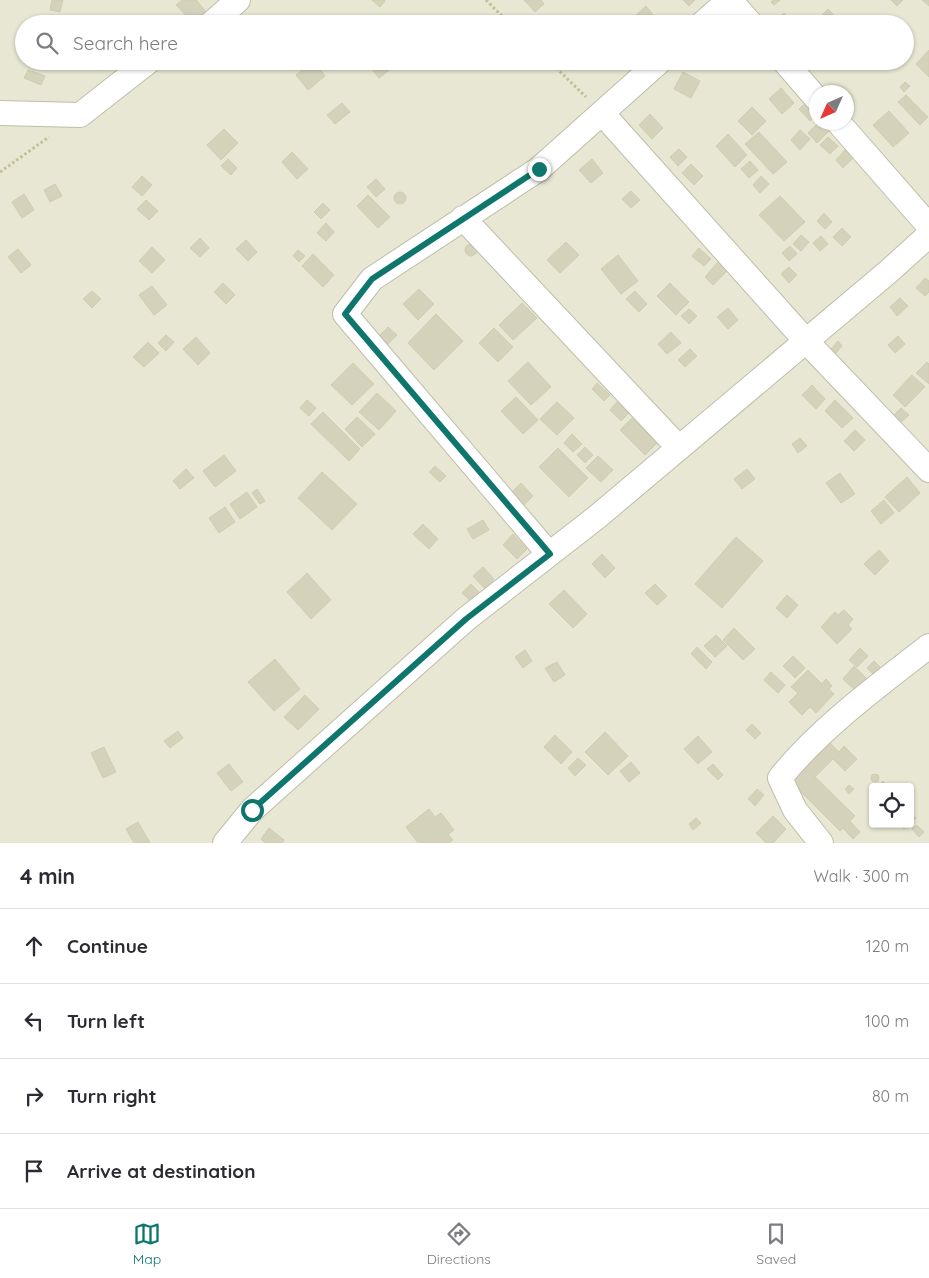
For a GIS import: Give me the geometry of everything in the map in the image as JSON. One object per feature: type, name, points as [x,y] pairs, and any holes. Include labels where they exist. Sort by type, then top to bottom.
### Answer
[{"type":"street","points":[[221,15],[238,0]]},
{"type":"street","points":[[712,15],[729,0],[743,15]]},
{"type":"street","points":[[0,113],[80,115],[138,70]]},
{"type":"street","points":[[550,554],[345,314],[372,279],[539,169],[650,70]]},
{"type":"street","points":[[792,70],[809,90]]},
{"type":"street","points":[[602,113],[806,342],[929,470]]},
{"type":"street","points":[[845,130],[929,226]]},
{"type":"street","points":[[463,218],[679,448]]},
{"type":"street","points":[[225,843],[252,810],[466,619],[550,554],[679,448],[806,342],[929,235]]},
{"type":"street","points":[[821,843],[795,810],[780,778],[799,754],[888,678],[929,646]]},
{"type":"path","points":[[486,0],[501,15]]},
{"type":"path","points":[[558,70],[602,113]]},
{"type":"path","points":[[0,172],[52,135]]},
{"type":"shaded area","points":[[0,0],[929,0],[929,843],[0,843]]},
{"type":"building","points":[[52,0],[63,0],[60,12],[50,10]]},
{"type":"building","points":[[182,0],[196,0],[208,14],[185,15],[176,5]]},
{"type":"building","points":[[372,0],[384,0],[385,1],[380,7]]},
{"type":"building","points":[[524,0],[541,0],[544,4],[535,12]]},
{"type":"building","points":[[683,0],[695,0],[689,6]]},
{"type":"building","points":[[773,0],[780,0],[774,5],[771,2]]},
{"type":"building","points":[[891,0],[903,0],[897,6]]},
{"type":"building","points":[[922,0],[929,0],[929,6]]},
{"type":"building","points":[[646,6],[653,15],[636,15]]},
{"type":"building","points":[[828,9],[834,15],[822,15]]},
{"type":"building","points":[[929,50],[929,77],[916,64]]},
{"type":"building","points":[[28,70],[45,76],[41,85],[24,78]]},
{"type":"building","points":[[302,70],[321,70],[325,76],[308,90],[296,75]]},
{"type":"building","points":[[372,70],[389,70],[379,78]]},
{"type":"building","points":[[683,72],[700,81],[691,98],[674,89]]},
{"type":"building","points":[[905,82],[910,86],[904,92],[900,87]]},
{"type":"building","points":[[781,88],[794,103],[782,114],[769,99]]},
{"type":"building","points":[[906,95],[928,117],[920,125],[898,102]]},
{"type":"building","points":[[809,100],[809,120],[799,109]]},
{"type":"building","points":[[342,103],[350,112],[335,124],[327,115]]},
{"type":"building","points":[[752,107],[766,121],[752,135],[738,121]]},
{"type":"building","points":[[889,111],[909,133],[893,147],[873,125]]},
{"type":"building","points":[[650,114],[663,128],[652,139],[639,125]]},
{"type":"building","points":[[224,129],[238,143],[221,160],[207,145]]},
{"type":"building","points":[[800,130],[810,139],[800,150],[791,140]]},
{"type":"building","points":[[811,130],[830,130],[817,143],[808,133]]},
{"type":"building","points":[[759,132],[787,162],[773,174],[745,144]]},
{"type":"building","points":[[728,134],[747,155],[735,167],[716,146]]},
{"type":"building","points":[[828,137],[838,146],[830,154],[820,145]]},
{"type":"building","points":[[679,149],[687,157],[678,166],[670,157]]},
{"type":"building","points":[[845,150],[853,158],[843,168],[836,160]]},
{"type":"building","points":[[292,152],[308,169],[297,179],[282,162]]},
{"type":"building","points":[[228,159],[237,168],[231,175],[221,166]]},
{"type":"building","points":[[592,159],[603,173],[591,183],[579,170]]},
{"type":"building","points":[[750,161],[758,170],[749,178],[741,169]]},
{"type":"building","points":[[691,164],[703,176],[694,185],[682,173]]},
{"type":"building","points":[[142,176],[152,185],[142,196],[132,187]]},
{"type":"building","points":[[761,176],[769,184],[760,193],[753,185]]},
{"type":"building","points":[[376,179],[385,189],[376,197],[367,187]]},
{"type":"building","points":[[55,184],[62,196],[50,202],[44,190]]},
{"type":"building","points":[[631,191],[640,200],[631,208],[622,199]]},
{"type":"building","points":[[400,192],[406,198],[400,204],[394,198]]},
{"type":"building","points":[[24,194],[34,210],[22,218],[12,202]]},
{"type":"building","points":[[368,195],[390,217],[378,228],[357,206]]},
{"type":"building","points":[[780,196],[805,222],[784,241],[759,215]]},
{"type":"building","points":[[146,200],[158,211],[149,220],[137,209]]},
{"type":"building","points":[[323,203],[330,210],[321,219],[314,212]]},
{"type":"building","points":[[824,213],[832,222],[825,229],[817,221]]},
{"type":"building","points":[[326,223],[334,232],[326,241],[317,233]]},
{"type":"building","points":[[842,228],[851,237],[842,246],[833,237]]},
{"type":"building","points":[[801,235],[809,242],[801,251],[793,244]]},
{"type":"building","points":[[821,236],[828,244],[820,251],[813,243]]},
{"type":"building","points":[[200,238],[209,248],[200,257],[190,248]]},
{"type":"building","points":[[246,240],[257,252],[248,261],[236,249]]},
{"type":"building","points":[[566,242],[579,255],[560,273],[547,260]]},
{"type":"building","points":[[469,244],[473,244],[477,250],[473,256],[469,256],[465,252],[465,248]]},
{"type":"building","points":[[790,246],[797,254],[789,261],[782,253]]},
{"type":"building","points":[[152,247],[165,260],[152,273],[139,261]]},
{"type":"building","points":[[699,248],[711,259],[704,266],[692,256]]},
{"type":"building","points":[[18,249],[31,265],[21,273],[8,257]]},
{"type":"building","points":[[298,250],[305,256],[299,262],[293,256]]},
{"type":"building","points":[[313,254],[334,275],[323,287],[302,266]]},
{"type":"building","points":[[618,255],[638,281],[621,294],[601,269]]},
{"type":"building","points":[[718,262],[727,271],[713,285],[705,277]]},
{"type":"building","points":[[789,267],[797,275],[789,283],[781,274]]},
{"type":"building","points":[[925,278],[929,281],[929,292],[925,296],[916,288]]},
{"type":"building","points":[[223,283],[235,295],[226,304],[214,292]]},
{"type":"building","points":[[670,283],[689,302],[676,315],[657,296]]},
{"type":"building","points":[[152,286],[167,305],[154,315],[139,295]]},
{"type":"building","points":[[419,289],[434,304],[418,320],[403,304]]},
{"type":"building","points":[[92,291],[101,299],[92,308],[83,299]]},
{"type":"building","points":[[635,291],[647,304],[639,312],[626,299]]},
{"type":"building","points":[[900,298],[908,306],[897,316],[890,307]]},
{"type":"building","points":[[522,303],[537,318],[513,340],[499,325]]},
{"type":"building","points":[[728,308],[738,320],[728,329],[717,317]]},
{"type":"building","points":[[689,309],[697,316],[689,324],[681,316]]},
{"type":"building","points":[[436,314],[463,341],[434,370],[408,343]]},
{"type":"building","points":[[388,327],[397,335],[387,345],[378,337]]},
{"type":"building","points":[[494,328],[513,347],[498,362],[479,343]]},
{"type":"building","points":[[671,332],[681,343],[667,354],[658,344]]},
{"type":"building","points":[[166,335],[174,342],[166,351],[158,343]]},
{"type":"building","points":[[898,336],[905,344],[895,353],[888,345]]},
{"type":"building","points":[[196,337],[210,353],[198,365],[183,349]]},
{"type":"building","points":[[838,341],[842,346],[836,353],[831,349]]},
{"type":"building","points":[[148,342],[159,353],[144,367],[133,357]]},
{"type":"building","points":[[690,349],[697,356],[685,367],[678,360]]},
{"type":"building","points":[[528,362],[551,387],[531,405],[508,381]]},
{"type":"building","points":[[927,362],[929,364],[929,384],[916,373]]},
{"type":"building","points":[[353,363],[374,384],[352,405],[331,385]]},
{"type":"building","points":[[912,375],[925,387],[905,407],[893,395]]},
{"type":"building","points":[[597,383],[610,395],[604,401],[592,389]]},
{"type":"building","points":[[812,385],[825,399],[816,409],[802,395]]},
{"type":"building","points":[[377,393],[396,411],[379,430],[359,412]]},
{"type":"building","points":[[516,397],[538,420],[523,434],[501,411]]},
{"type":"building","points":[[307,400],[316,408],[309,416],[300,408]]},
{"type":"building","points":[[835,400],[853,418],[842,428],[825,411]]},
{"type":"building","points":[[557,402],[574,418],[557,435],[540,419]]},
{"type":"building","points":[[617,402],[629,413],[621,421],[610,410]]},
{"type":"building","points":[[901,408],[909,415],[900,423],[893,416]]},
{"type":"building","points":[[323,412],[360,449],[349,461],[311,424]]},
{"type":"building","points":[[357,417],[375,434],[362,447],[345,429]]},
{"type":"building","points":[[632,418],[657,443],[645,455],[620,430]]},
{"type":"building","points":[[855,430],[865,440],[854,451],[844,441]]},
{"type":"building","points":[[572,434],[582,444],[573,452],[564,443]]},
{"type":"building","points":[[800,438],[807,446],[798,453],[792,444]]},
{"type":"building","points":[[585,447],[593,455],[585,463],[577,455]]},
{"type":"building","points":[[558,448],[588,478],[569,497],[539,467]]},
{"type":"building","points":[[224,455],[236,471],[215,487],[203,471]]},
{"type":"building","points":[[598,456],[613,470],[601,482],[586,468]]},
{"type":"building","points":[[435,466],[446,476],[440,482],[429,472]]},
{"type":"building","points":[[186,469],[194,478],[180,489],[173,481]]},
{"type":"building","points":[[747,469],[755,479],[742,489],[734,479]]},
{"type":"building","points":[[322,472],[357,504],[332,530],[298,498]]},
{"type":"building","points":[[840,473],[855,494],[841,503],[826,483]]},
{"type":"building","points":[[907,477],[920,493],[899,512],[885,497]]},
{"type":"building","points":[[521,483],[533,496],[523,506],[511,493]]},
{"type":"building","points":[[257,489],[265,501],[260,504],[252,493]]},
{"type":"building","points":[[247,492],[257,507],[240,519],[230,504]]},
{"type":"building","points":[[884,500],[894,513],[881,524],[871,511]]},
{"type":"building","points":[[225,507],[235,522],[219,533],[209,518]]},
{"type":"building","points":[[483,520],[489,530],[473,539],[467,529]]},
{"type":"building","points":[[423,524],[438,539],[429,549],[413,534]]},
{"type":"building","points":[[513,534],[527,549],[517,559],[503,545]]},
{"type":"building","points":[[736,537],[763,561],[722,608],[695,584]]},
{"type":"building","points":[[879,550],[889,561],[875,575],[864,564]]},
{"type":"building","points":[[602,554],[615,568],[605,578],[592,564]]},
{"type":"building","points":[[483,567],[494,579],[485,589],[473,576]]},
{"type":"building","points":[[307,573],[331,600],[311,619],[287,592]]},
{"type":"building","points":[[471,584],[481,594],[473,603],[462,593]]},
{"type":"building","points":[[655,584],[667,596],[657,605],[645,593]]},
{"type":"building","points":[[564,590],[587,614],[573,628],[549,604]]},
{"type":"building","points":[[787,595],[798,605],[787,618],[776,608]]},
{"type":"building","points":[[844,610],[853,619],[848,625],[852,629],[837,644],[821,627],[835,612],[838,615]]},
{"type":"building","points":[[734,628],[755,649],[743,660],[723,640]]},
{"type":"building","points":[[716,635],[727,646],[715,657],[704,646]]},
{"type":"building","points":[[697,647],[712,662],[706,669],[691,654]]},
{"type":"building","points":[[860,648],[868,656],[857,667],[849,660]]},
{"type":"building","points":[[525,650],[532,661],[523,668],[515,657]]},
{"type":"building","points":[[793,656],[805,668],[795,678],[783,666]]},
{"type":"building","points":[[275,659],[300,689],[274,711],[248,682]]},
{"type":"building","points":[[874,661],[882,669],[875,676],[867,668]]},
{"type":"building","points":[[557,662],[565,675],[554,682],[545,668]]},
{"type":"building","points":[[854,666],[867,679],[856,691],[843,679]]},
{"type":"building","points":[[808,670],[822,684],[826,679],[832,686],[829,689],[834,694],[816,713],[810,707],[802,715],[789,702],[798,693],[791,687]]},
{"type":"building","points":[[771,672],[785,685],[778,693],[764,680]]},
{"type":"building","points":[[305,695],[319,709],[298,730],[284,717]]},
{"type":"building","points":[[752,724],[761,733],[755,739],[746,730]]},
{"type":"building","points":[[178,731],[183,738],[170,748],[164,741]]},
{"type":"building","points":[[605,732],[628,756],[608,775],[585,752]]},
{"type":"building","points":[[555,735],[572,752],[561,764],[544,747]]},
{"type":"building","points":[[698,736],[712,752],[698,764],[684,749]]},
{"type":"building","points":[[825,738],[839,752],[844,746],[857,759],[845,771],[833,759],[815,777],[855,816],[850,821],[860,832],[853,839],[843,828],[840,831],[786,777]]},
{"type":"building","points":[[104,747],[116,772],[103,778],[91,753]]},
{"type":"building","points":[[578,758],[586,765],[575,776],[568,768]]},
{"type":"building","points":[[631,762],[640,773],[629,782],[620,771]]},
{"type":"building","points":[[229,764],[243,782],[231,791],[217,773]]},
{"type":"building","points":[[713,764],[723,775],[718,780],[707,769]]},
{"type":"building","points":[[875,774],[879,778],[875,782],[871,778]]},
{"type":"building","points":[[849,785],[854,789],[849,794],[845,789]]},
{"type":"building","points":[[757,789],[764,795],[755,806],[748,799]]},
{"type":"building","points":[[429,809],[435,817],[441,813],[454,830],[448,834],[453,840],[449,843],[418,843],[406,827]]},
{"type":"building","points":[[773,816],[786,829],[773,843],[766,843],[756,833]]},
{"type":"building","points":[[696,818],[701,823],[693,830],[689,824]]},
{"type":"building","points":[[138,822],[150,843],[134,843],[126,829]]},
{"type":"building","points":[[917,825],[924,832],[919,837],[912,829]]},
{"type":"building","points":[[269,828],[284,840],[282,843],[265,843],[261,839]]},
{"type":"route","points":[[252,810],[466,619],[550,554],[345,314],[372,279],[539,169]]}]
